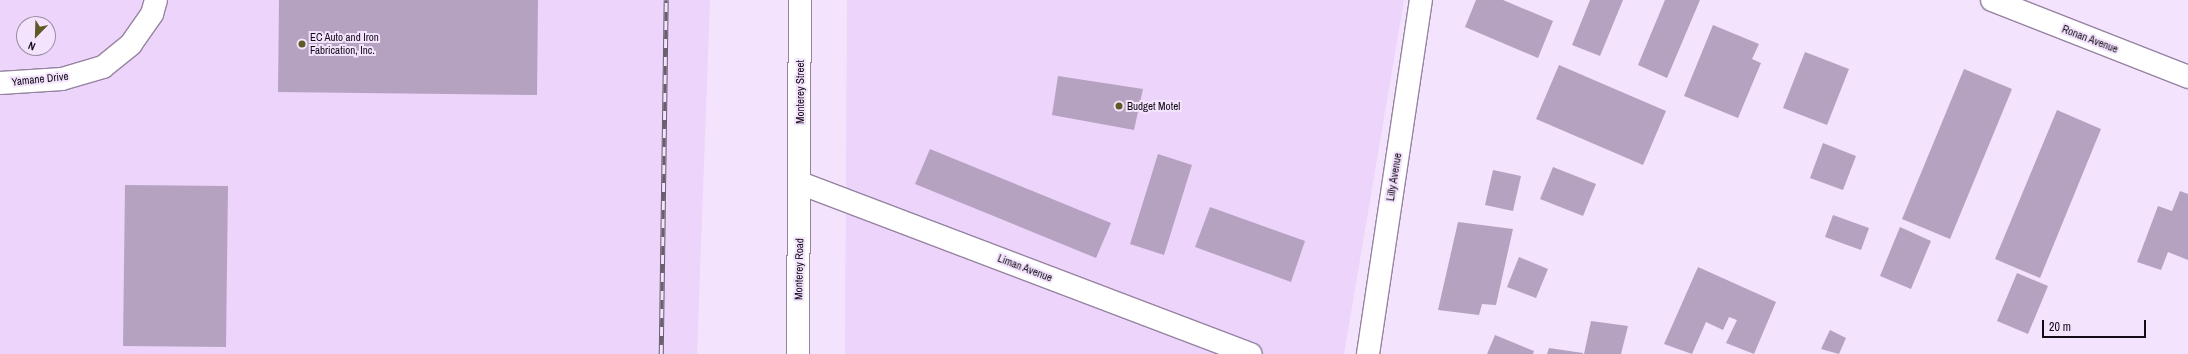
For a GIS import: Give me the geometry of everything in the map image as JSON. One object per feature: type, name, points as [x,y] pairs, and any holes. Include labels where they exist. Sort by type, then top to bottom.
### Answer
[{"type":"street","name":"Monterey Street","points":[[800,0],[800,183]]},
{"type":"street","name":"Lilly Avenue","points":[[1368,354],[1421,0]]},
{"type":"street","name":"Ronan Avenue","points":[[1992,0],[2188,77]]},
{"type":"street","name":"Yamane Drive","points":[[0,83],[62,78],[103,67],[131,44],[154,7]]},
{"type":"street","name":"Monterey Road","points":[[798,354],[800,183]]},
{"type":"street","name":"Liman Avenue","points":[[800,183],[1250,354]]},
{"type":"shaded area","points":[[0,0],[710,0],[697,354],[0,354]]},
{"type":"shaded area","points":[[847,0],[1404,0],[1344,354],[845,354]]},
{"type":"building","points":[[279,0],[538,0],[537,95],[278,92]]},
{"type":"building","points":[[1476,0],[1503,0],[1553,21],[1538,58],[1465,27]]},
{"type":"building","points":[[1590,0],[1623,0],[1600,56],[1572,45]]},
{"type":"building","points":[[1665,0],[1700,0],[1667,78],[1638,65]]},
{"type":"building","points":[[1713,25],[1759,44],[1752,59],[1761,63],[1738,118],[1684,96]]},
{"type":"building","points":[[1805,52],[1849,69],[1827,125],[1783,108]]},
{"type":"building","points":[[1559,65],[1666,111],[1643,165],[1536,119]]},
{"type":"building","points":[[1964,69],[2012,89],[1950,239],[1902,219]]},
{"type":"building","points":[[1058,76],[1143,89],[1134,130],[1052,115]]},
{"type":"building","points":[[2057,110],[2101,129],[2040,278],[1995,259]]},
{"type":"building","points":[[1823,143],[1856,156],[1843,190],[1810,178]]},
{"type":"building","points":[[930,149],[1111,223],[1096,258],[915,184]]},
{"type":"building","points":[[1158,154],[1192,165],[1164,255],[1130,244]]},
{"type":"building","points":[[1553,167],[1596,184],[1583,216],[1540,199]]},
{"type":"building","points":[[1493,170],[1521,176],[1513,211],[1485,205]]},
{"type":"building","points":[[125,185],[228,186],[226,347],[123,346]]},
{"type":"building","points":[[2180,191],[2188,194],[2188,260],[2168,252],[2161,270],[2137,262],[2158,206],[2172,211]]},
{"type":"building","points":[[1210,207],[1305,241],[1291,282],[1195,247]]},
{"type":"building","points":[[1833,215],[1869,228],[1861,250],[1825,237]]},
{"type":"building","points":[[1458,222],[1513,229],[1496,305],[1482,304],[1479,315],[1438,310]]},
{"type":"building","points":[[1900,227],[1931,241],[1911,289],[1880,276]]},
{"type":"building","points":[[1519,257],[1548,269],[1536,298],[1507,287]]},
{"type":"building","points":[[1698,267],[1776,302],[1754,354],[1726,343],[1737,320],[1729,317],[1723,330],[1706,322],[1692,354],[1664,344]]},
{"type":"building","points":[[2017,273],[2048,286],[2028,334],[1997,321]]},
{"type":"building","points":[[1591,321],[1628,326],[1621,354],[1584,354]]},
{"type":"building","points":[[1830,330],[1846,338],[1839,354],[1821,349]]},
{"type":"building","points":[[1495,335],[1534,351],[1533,354],[1487,354]]},
{"type":"building","points":[[1549,348],[1583,353],[1583,354],[1547,354]]},
{"type":"railway","points":[[661,354],[666,0]]},
{"type":"place","name":"EC Auto and Iron Fabrication, Inc.","points":[[302,44]]},
{"type":"place","name":"Budget Motel","points":[[1119,106]]}]
